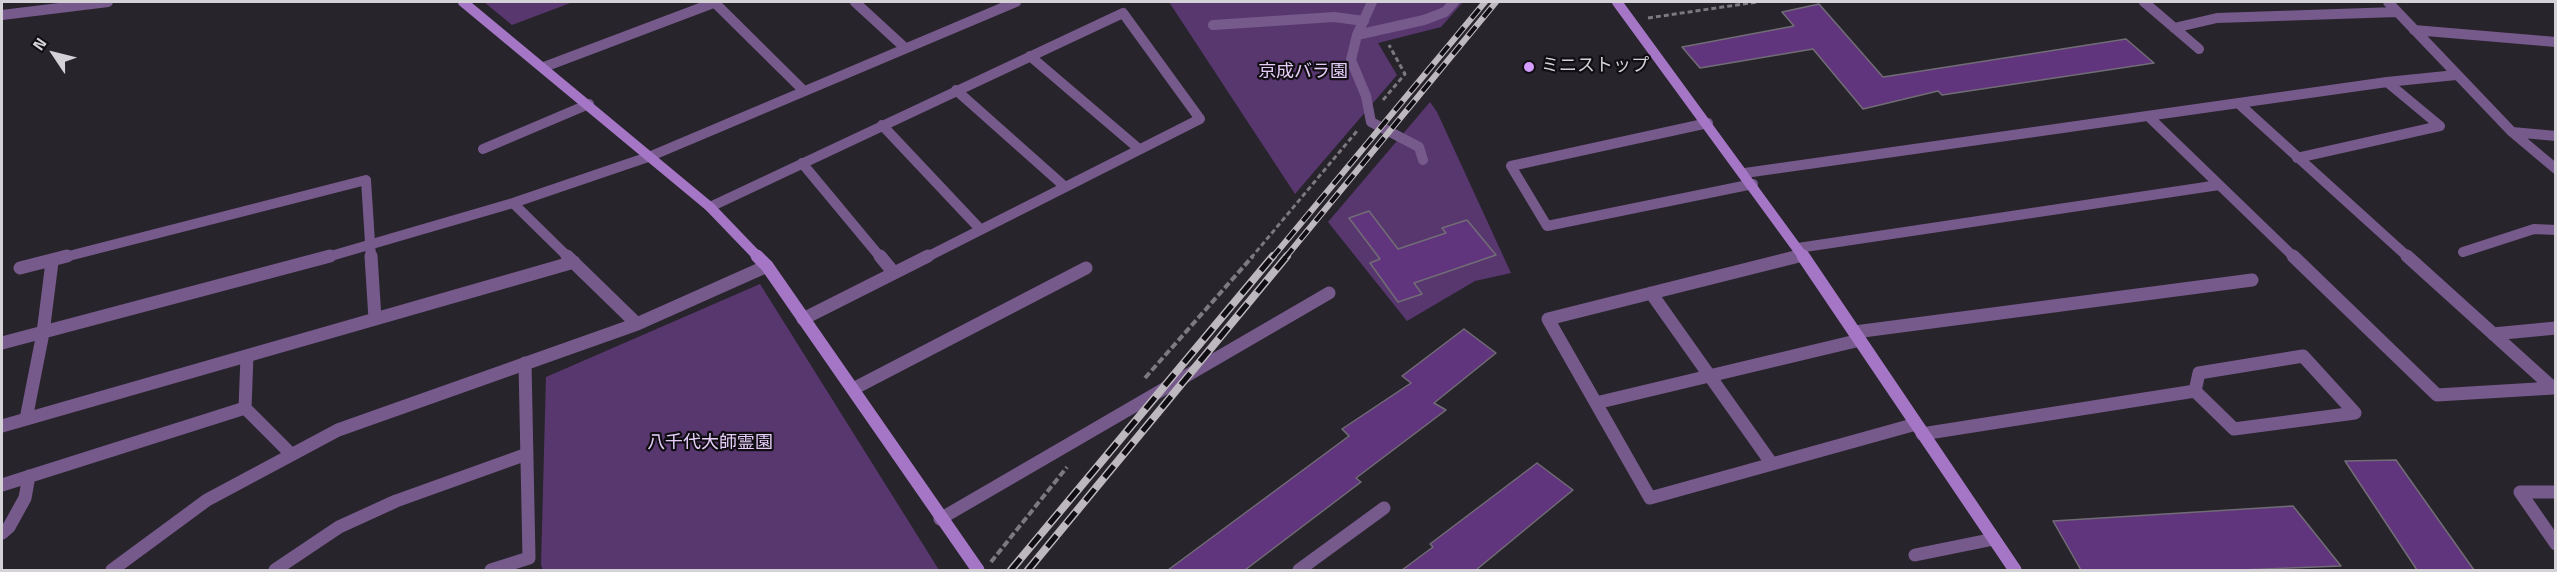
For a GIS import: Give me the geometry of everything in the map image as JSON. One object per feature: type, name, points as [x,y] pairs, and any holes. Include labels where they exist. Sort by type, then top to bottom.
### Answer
[{"type":"street","points":[[2,15],[108,2]]},
{"type":"street","points":[[463,2],[589,104],[710,207],[767,266],[940,519],[978,570]]},
{"type":"street","points":[[544,67],[715,2],[803,90]]},
{"type":"street","points":[[855,2],[904,46]]},
{"type":"street","points":[[2,344],[372,246],[513,203],[651,156],[904,46],[1016,2]]},
{"type":"street","points":[[1372,2],[1357,35],[1351,60],[1366,96],[1371,122],[1419,147],[1423,160]]},
{"type":"street","points":[[1357,35],[1424,20],[1445,12],[1454,2]]},
{"type":"street","points":[[1617,2],[1801,251],[2015,570]]},
{"type":"street","points":[[2144,2],[2199,49]]},
{"type":"street","points":[[2388,2],[2512,132],[2556,169]]},
{"type":"street","points":[[2174,28],[2217,18],[2397,12]]},
{"type":"street","points":[[710,207],[1123,13],[1200,119],[803,319]]},
{"type":"street","points":[[1213,25],[1334,17],[1364,21]]},
{"type":"street","points":[[2414,30],[2556,42]]},
{"type":"street","points":[[1030,56],[1139,148]]},
{"type":"street","points":[[1745,173],[2387,82],[2456,75]]},
{"type":"street","points":[[2297,158],[2440,126],[2387,82]]},
{"type":"street","points":[[956,90],[1064,186]]},
{"type":"street","points":[[2148,116],[2437,395],[2553,388],[2238,103]]},
{"type":"street","points":[[483,149],[589,104]]},
{"type":"street","points":[[1708,123],[1511,166],[1547,226],[1753,184]]},
{"type":"street","points":[[882,125],[980,229]]},
{"type":"street","points":[[2512,132],[2556,136]]},
{"type":"street","points":[[802,163],[894,273]]},
{"type":"street","points":[[20,268],[52,262],[366,180],[375,319]]},
{"type":"street","points":[[2195,391],[1919,429],[1772,464],[1650,498],[1548,319],[1801,251],[2219,185]]},
{"type":"street","points":[[513,203],[637,324]]},
{"type":"street","points":[[2463,252],[2534,229],[2556,230]]},
{"type":"street","points":[[26,419],[43,333],[52,262]]},
{"type":"street","points":[[2,426],[574,262]]},
{"type":"street","points":[[111,570],[207,500],[291,453],[338,430],[637,324],[767,266]]},
{"type":"street","points":[[853,389],[1086,268]]},
{"type":"street","points":[[1596,403],[1857,336],[2252,280]]},
{"type":"street","points":[[940,519],[1329,293]]},
{"type":"street","points":[[1651,293],[1772,464]]},
{"type":"street","points":[[2493,334],[2556,328]]},
{"type":"street","points":[[247,356],[245,408],[291,453]]},
{"type":"street","points":[[2303,356],[2355,413],[2234,429],[2195,391],[2199,373],[2303,356]]},
{"type":"street","points":[[491,570],[529,558],[525,363]]},
{"type":"street","points":[[2,485],[245,408]]},
{"type":"street","points":[[275,570],[339,526],[396,501],[527,454]]},
{"type":"street","points":[[2,533],[9,526],[25,498],[29,476]]},
{"type":"street","points":[[2556,492],[2520,492],[2556,544]]},
{"type":"street","points":[[1299,570],[1384,508]]},
{"type":"street","points":[[1915,555],[1994,539]]},
{"type":"path","points":[[1631,20],[1756,2]]},
{"type":"path","points":[[1376,109],[1405,74],[1388,45],[1399,42]]},
{"type":"path","points":[[1142,381],[1274,232],[1361,126]]},
{"type":"path","points":[[984,570],[1072,461]]},
{"type":"green space","points":[[484,2],[573,2],[512,25]]},
{"type":"green space","name":"京成バラ園","points":[[1169,2],[1463,2],[1441,27],[1378,43],[1397,75],[1295,194]]},
{"type":"green space","points":[[1430,102],[1437,112],[1511,273],[1475,281],[1407,321],[1328,222]]},
{"type":"green space","name":"八千代大師霊園","points":[[760,284],[939,570],[543,570],[541,565],[546,377]]},
{"type":"building","points":[[1819,4],[1883,77],[2126,39],[2154,63],[1942,95],[1938,91],[1863,109],[1813,49],[1700,68],[1682,47],[1794,26],[1782,12]]},
{"type":"building","points":[[1369,211],[1398,249],[1446,233],[1442,228],[1467,220],[1496,255],[1414,283],[1422,294],[1398,302],[1370,263],[1380,259],[1349,218]]},
{"type":"building","points":[[1464,329],[1496,353],[1434,403],[1446,410],[1356,478],[1361,482],[1245,570],[1168,570],[1349,436],[1342,429],[1411,383],[1402,376]]},
{"type":"building","points":[[2396,460],[2474,570],[2417,570],[2345,461]]},
{"type":"building","points":[[1537,463],[1573,490],[1476,570],[1402,570],[1433,547],[1430,544]]},
{"type":"building","points":[[2293,506],[2341,566],[2240,570],[2081,570],[2053,521]]},
{"type":"railway","points":[[1272,258],[1485,2]]},
{"type":"railway","points":[[1285,258],[1496,2]]},
{"type":"railway","points":[[1011,570],[1273,256]]},
{"type":"railway","points":[[1028,570],[1287,256]]},
{"type":"place","name":"ミニストップ","points":[[1529,67]]}]
